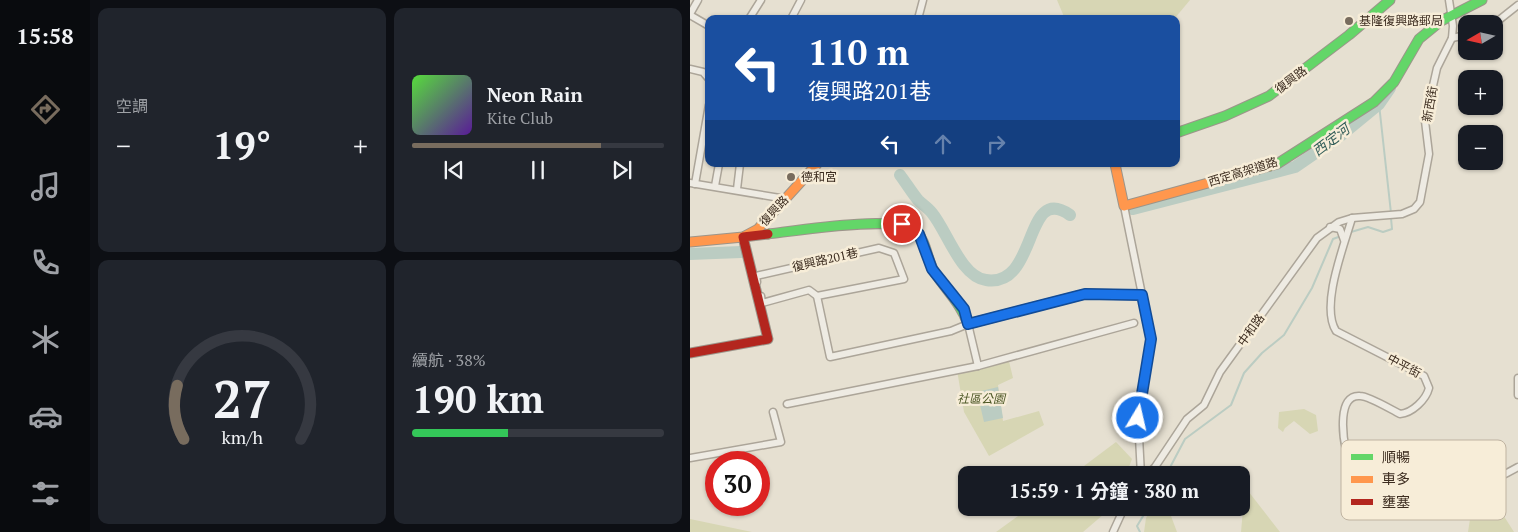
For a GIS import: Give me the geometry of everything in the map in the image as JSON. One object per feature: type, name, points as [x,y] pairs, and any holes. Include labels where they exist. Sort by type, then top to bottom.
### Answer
[{"type":"street","points":[[698,0],[690,14],[705,23]]},
{"type":"street","points":[[752,15],[761,0]]},
{"type":"street","points":[[793,15],[801,0]]},
{"type":"street","points":[[919,15],[923,0]]},
{"type":"street","name":"復興路","points":[[1180,132],[1225,116],[1269,96],[1342,41],[1390,0]]},
{"type":"street","name":"西定高架道路","points":[[1124,206],[1277,164],[1386,93],[1419,39],[1450,10],[1482,0]]},
{"type":"street","points":[[1503,16],[1518,4]]},
{"type":"street","name":"新西街","points":[[1394,215],[1412,210],[1420,202],[1429,154],[1425,120],[1437,68],[1452,38],[1450,10]]},
{"type":"street","points":[[1452,38],[1458,37]]},
{"type":"street","points":[[690,69],[703,72],[705,74]]},
{"type":"street","points":[[705,123],[691,184],[737,189],[786,198]]},
{"type":"street","points":[[715,186],[718,167]]},
{"type":"street","points":[[737,189],[740,167]]},
{"type":"street","name":"復興路","points":[[690,242],[743,237],[764,224],[813,167]]},
{"type":"street","points":[[1116,167],[1151,339],[1138,418],[1142,466]]},
{"type":"street","name":"中和路","points":[[1156,466],[1187,419],[1204,405],[1220,372],[1313,243],[1329,228],[1352,218],[1394,215]]},
{"type":"street","name":"中平街","points":[[1343,440],[1342,418],[1348,402],[1353,397],[1361,395],[1400,414],[1406,414],[1422,402],[1429,388],[1424,376],[1336,331],[1332,325],[1334,279],[1344,246],[1344,237],[1352,218]]},
{"type":"street","points":[[690,353],[768,339],[743,237],[834,227],[894,223],[908,225],[919,234],[932,269],[964,309],[978,366]]},
{"type":"street","points":[[764,224],[770,235]]},
{"type":"street","points":[[1329,228],[1337,227],[1344,237]]},
{"type":"street","name":"復興路201巷","points":[[879,248],[894,253],[904,278],[862,288],[817,296],[809,290],[762,303],[756,276],[879,248]]},
{"type":"street","points":[[817,296],[830,357],[951,330],[1085,294],[1142,295]]},
{"type":"street","points":[[787,404],[978,366],[1134,323]]},
{"type":"street","points":[[1518,378],[1518,395]]},
{"type":"street","points":[[690,458],[781,442],[773,412]]},
{"type":"street","points":[[1142,459],[1146,466]]},
{"type":"street","name":"中平街","points":[[1506,473],[1518,467]]},
{"type":"street","points":[[1113,532],[1120,516]]},
{"type":"green space","points":[[1057,0],[1190,0],[1178,15],[1063,15]]},
{"type":"green space","name":"社區公園","points":[[1008,357],[1013,378],[998,385],[1003,421],[1039,411],[1044,425],[989,456],[964,412],[957,370]]},
{"type":"green space","points":[[1304,409],[1316,415],[1318,431],[1310,434],[1294,421],[1283,432],[1278,428],[1279,412]]},
{"type":"green space","points":[[1116,442],[1132,459],[1129,466],[1084,466]]},
{"type":"green space","points":[[1250,493],[1280,532],[1241,532],[1242,516],[1250,516]]},
{"type":"green space","points":[[1018,516],[1102,516],[1083,532],[996,532]]},
{"type":"green space","points":[[1147,516],[1171,516],[1177,532],[1144,532]]},
{"type":"green space","points":[[690,519],[752,532],[690,532]]},
{"type":"green space","points":[[1506,519],[1514,532],[1468,532],[1470,520]]},
{"type":"shaded area","points":[[998,387],[1003,418],[984,422],[977,392]]},
{"type":"waterway","name":"西定河","points":[[1133,209],[1295,167],[1340,136],[1379,104],[1390,88]]},
{"type":"waterway","points":[[1379,104],[1391,213]]},
{"type":"waterway","name":"西定河","points":[[900,175],[918,200],[938,221],[955,252],[969,271],[977,277],[986,280],[1003,278],[1015,269],[1044,212],[1055,209],[1070,215]]},
{"type":"waterway","points":[[1351,232],[1368,227],[1383,232],[1392,229],[1391,218]]},
{"type":"waterway","points":[[1171,466],[1185,439],[1231,405],[1244,373],[1262,353],[1284,335],[1312,288],[1333,239],[1341,236]]},
{"type":"waterway","name":"西定河","points":[[690,254],[741,252]]},
{"type":"waterway","points":[[1140,532],[1137,526],[1143,516]]},
{"type":"traffic: fast","points":[[1180,132],[1225,116],[1269,96],[1349,35],[1390,0]]},
{"type":"traffic: fast","points":[[1270,166],[1277,164],[1374,102],[1394,82],[1419,39],[1441,21],[1482,0]]},
{"type":"traffic: fast","points":[[768,234],[845,225],[889,224],[906,226],[920,235],[935,273],[957,304],[968,324],[1085,294],[1142,295]]},
{"type":"traffic: slow","points":[[1116,167],[1124,206],[1270,166]]},
{"type":"traffic: slow","points":[[690,242],[743,237],[758,229],[814,167]]},
{"type":"traffic: jam","points":[[690,353],[768,339],[743,237],[768,234]]},
{"type":"place","name":"基隆復興路郵局","points":[[1349,21]]},
{"type":"place","name":"德和宮","points":[[791,177]]},
{"type":"route","points":[[902,224],[908,225],[919,234],[932,269],[964,309],[968,324],[1085,294],[1142,295],[1151,339],[1138,418]]}]
